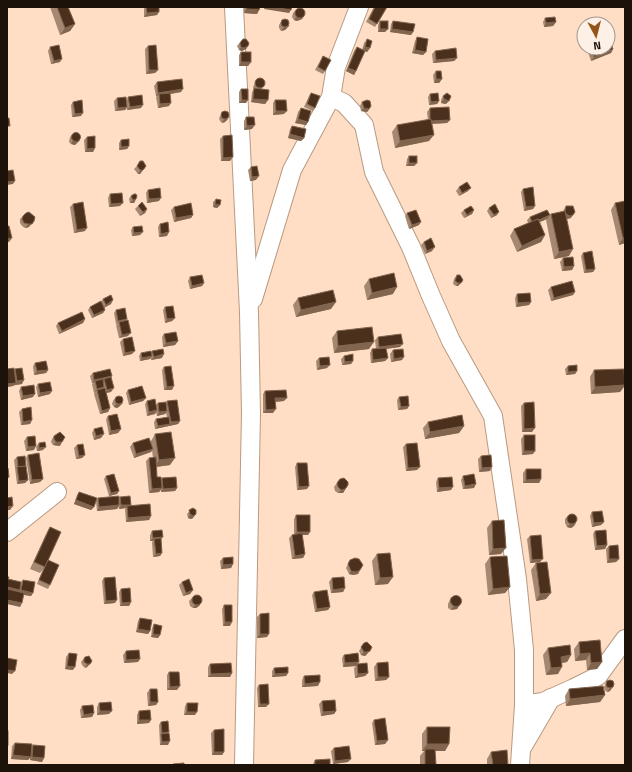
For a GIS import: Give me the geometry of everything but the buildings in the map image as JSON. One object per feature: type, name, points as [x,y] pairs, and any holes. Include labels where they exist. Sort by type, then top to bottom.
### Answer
[{"type":"street","points":[[234,7],[249,312],[251,414],[244,765]]},
{"type":"street","points":[[249,312],[292,170],[331,97],[336,67],[358,7]]},
{"type":"street","points":[[331,97],[344,103],[364,125],[374,172],[411,247],[451,341],[493,416],[517,579],[524,650],[524,705],[520,758]]},
{"type":"street","points":[[7,532],[57,492]]},
{"type":"street","points":[[524,705],[543,702],[598,676],[625,639]]},
{"type":"street","points":[[520,758],[551,698]]}]
